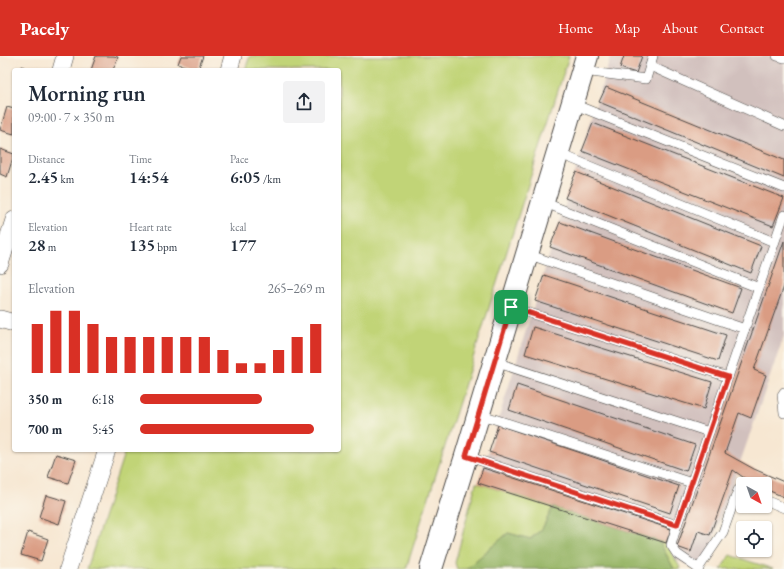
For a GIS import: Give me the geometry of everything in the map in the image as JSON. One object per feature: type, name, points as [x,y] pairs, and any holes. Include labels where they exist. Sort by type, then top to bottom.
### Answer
[{"type":"main road","points":[[434,568],[466,456],[585,64]]},
{"type":"street","points":[[62,68],[65,56]]},
{"type":"street","points":[[230,68],[234,56]]},
{"type":"street","points":[[0,264],[12,226]]},
{"type":"street","points":[[0,319],[12,322]]},
{"type":"street","points":[[68,569],[106,452]]},
{"type":"lane","points":[[585,64],[646,79],[653,56]]},
{"type":"lane","points":[[777,56],[784,58]]},
{"type":"lane","points":[[650,66],[784,126]]},
{"type":"lane","points":[[573,104],[784,188]]},
{"type":"lane","points":[[558,152],[774,242]]},
{"type":"lane","points":[[543,202],[759,288]]},
{"type":"lane","points":[[736,496],[723,532],[698,569],[677,554],[671,545],[677,525],[784,215]]},
{"type":"lane","points":[[527,254],[745,329]]},
{"type":"lane","points":[[511,307],[728,377]]},
{"type":"lane","points":[[495,362],[709,432]]},
{"type":"lane","points":[[784,392],[782,395],[784,413]]},
{"type":"lane","points":[[479,414],[692,483]]},
{"type":"lane","points":[[466,456],[677,525]]},
{"type":"lane","points":[[772,503],[784,508]]},
{"type":"shaded area","points":[[611,56],[784,56],[784,336],[703,569],[475,495]]},
{"type":"green space","points":[[250,56],[569,56],[406,569],[87,569],[124,452],[341,452],[341,68],[246,68]]},
{"type":"green space","points":[[476,483],[553,507],[542,529],[530,539],[508,533],[466,569],[457,569],[455,563]]},
{"type":"green space","points":[[553,507],[659,541],[674,569],[466,569],[508,533],[531,539],[542,529]]},
{"type":"green space","points":[[659,541],[666,543],[681,569],[674,569]]},
{"type":"green space","points":[[730,555],[773,569],[721,569]]},
{"type":"building","points":[[96,56],[118,57],[114,68],[92,68]]},
{"type":"building","points":[[181,56],[203,56],[199,68],[191,68],[178,64]]},
{"type":"building","points":[[624,56],[642,56],[636,73],[620,68]]},
{"type":"building","points":[[606,87],[784,160],[784,178],[599,102]]},
{"type":"building","points":[[7,107],[12,108],[12,133],[0,130]]},
{"type":"building","points":[[593,123],[784,198],[773,226],[582,151]]},
{"type":"building","points":[[0,149],[12,153],[12,161],[7,177],[0,174]]},
{"type":"building","points":[[576,172],[761,246],[751,273],[565,198]]},
{"type":"building","points":[[560,222],[741,288],[732,313],[550,247]]},
{"type":"building","points":[[784,241],[784,286],[754,370],[766,375],[751,418],[739,413],[725,453],[754,469],[784,482],[784,497],[772,492],[772,477],[743,477],[733,470],[710,535],[698,531],[691,552],[677,547]]},
{"type":"building","points":[[544,275],[726,335],[718,361],[535,301]]},
{"type":"building","points":[[533,327],[712,382],[704,409],[525,354]]},
{"type":"building","points":[[517,385],[695,445],[686,471],[509,410]]},
{"type":"building","points":[[498,425],[679,486],[670,513],[489,452]]},
{"type":"building","points":[[56,454],[76,460],[68,483],[48,477]]},
{"type":"building","points":[[483,468],[671,529],[666,543],[478,483]]},
{"type":"building","points":[[46,495],[66,501],[59,524],[39,517]]},
{"type":"building","points":[[28,532],[48,539],[41,561],[21,555]]},
{"type":"route","points":[[511,307],[728,377],[677,525],[466,456],[511,307]]}]
